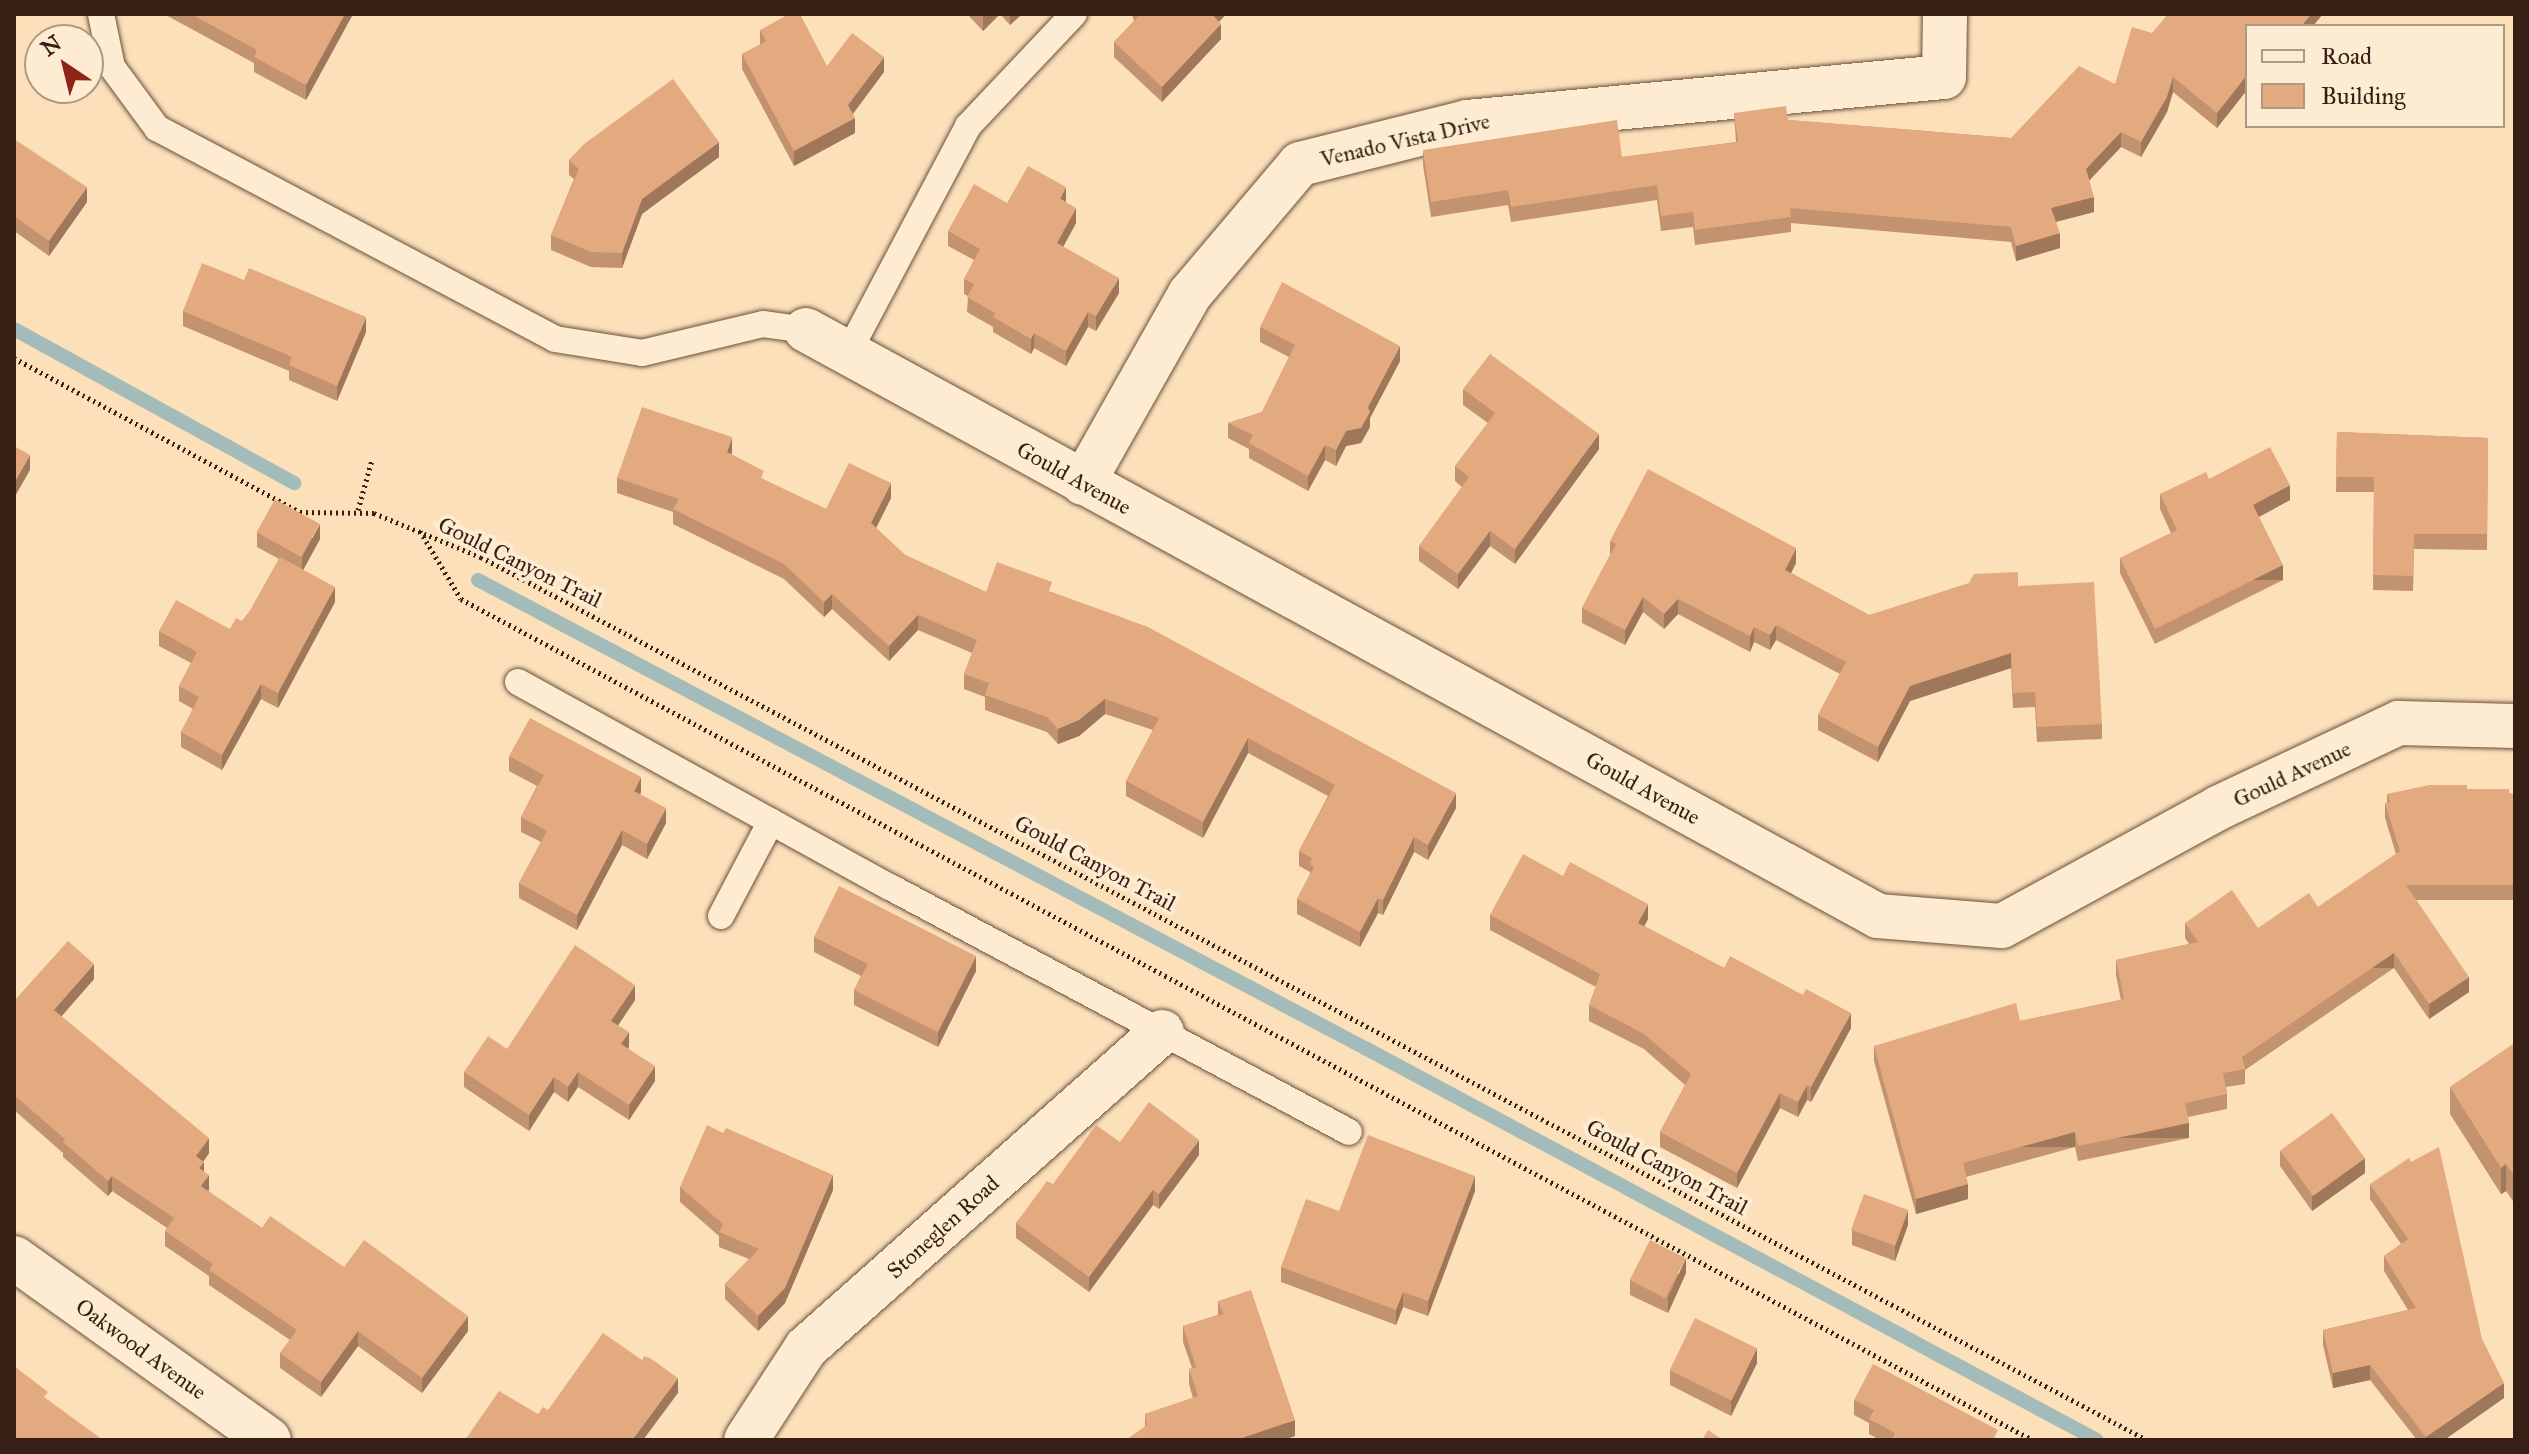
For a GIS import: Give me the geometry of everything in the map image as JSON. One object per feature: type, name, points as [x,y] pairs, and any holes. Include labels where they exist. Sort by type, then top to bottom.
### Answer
[{"type":"street","name":"Venado Vista Drive","points":[[1083,483],[1190,294],[1300,164],[1467,122],[1944,77],[1945,14]]},
{"type":"street","name":"Gould Avenue","points":[[806,330],[1878,916],[2002,926],[2218,808],[2399,723],[2515,726]]},
{"type":"street","name":"Stoneglen Road","points":[[746,1440],[806,1348],[1162,1032]]},
{"type":"street","name":"Oakwood Avenue","points":[[14,1258],[269,1440]]},
{"type":"lane","points":[[101,14],[112,67],[157,128],[555,339],[642,353],[763,324],[806,330]]},
{"type":"lane","points":[[848,353],[968,126],[1074,14]]},
{"type":"lane","points":[[518,682],[1349,1132]]},
{"type":"lane","points":[[721,916],[771,821]]},
{"type":"path","name":"Gould Canyon Trail","points":[[14,358],[300,512],[325,515],[358,510],[419,530],[481,557],[745,694],[2147,1440]]},
{"type":"path","points":[[358,510],[372,460]]},
{"type":"path","points":[[419,530],[461,599],[2033,1440]]},
{"type":"building","points":[[191,14],[345,14],[306,85],[254,57],[257,50]]},
{"type":"building","points":[[789,14],[800,14],[827,66],[852,33],[884,57],[848,105],[855,118],[794,151],[742,54],[766,41],[760,30]]},
{"type":"building","points":[[1137,14],[1212,14],[1221,24],[1162,87],[1114,42],[1138,17]]},
{"type":"building","points":[[2168,14],[2311,14],[2303,24],[2245,24],[2245,78],[2217,113],[2173,77],[2167,97],[2141,142],[2121,132],[2086,169],[2094,197],[2051,208],[2060,233],[2016,246],[2011,227],[1790,208],[1791,217],[1695,230],[1693,212],[1661,216],[1657,185],[1511,207],[1508,190],[1431,202],[1423,150],[1617,120],[1622,157],[1738,142],[1734,113],[1786,106],[1788,120],[2011,138],[2079,66],[2115,84],[2132,27],[2152,33]]},
{"type":"building","points":[[673,79],[719,142],[642,199],[622,253],[591,252],[551,235],[579,169],[569,160],[584,144]]},
{"type":"building","points":[[14,139],[87,187],[49,241],[14,216]]},
{"type":"building","points":[[1028,166],[1066,187],[1060,199],[1076,208],[1057,243],[1119,278],[1096,316],[1088,312],[1066,351],[1034,333],[1031,339],[993,317],[995,313],[967,297],[974,284],[964,279],[980,249],[948,231],[974,184],[1007,203]]},
{"type":"building","points":[[202,263],[244,280],[249,268],[366,317],[337,386],[289,365],[292,357],[183,311]]},
{"type":"building","points":[[1282,282],[1400,346],[1368,407],[1370,412],[1361,428],[1346,431],[1336,450],[1325,445],[1308,476],[1249,443],[1253,435],[1228,423],[1262,412],[1295,345],[1260,327]]},
{"type":"building","points":[[1490,354],[1599,434],[1515,549],[1490,531],[1458,574],[1419,546],[1469,477],[1455,466],[1495,413],[1463,389]]},
{"type":"building","points":[[642,407],[732,437],[727,452],[764,471],[761,478],[826,509],[849,463],[891,483],[871,523],[905,555],[986,592],[997,562],[1052,582],[1049,591],[1148,627],[1456,793],[1428,845],[1414,837],[1383,900],[1378,898],[1360,932],[1297,899],[1314,867],[1310,864],[1312,858],[1299,851],[1335,785],[1248,738],[1203,822],[1126,781],[1159,718],[1105,699],[1079,720],[1058,729],[1047,717],[985,695],[989,683],[964,674],[977,640],[918,615],[889,646],[832,594],[824,602],[784,564],[673,509],[679,499],[617,478]]},
{"type":"building","points":[[2337,432],[2488,438],[2487,534],[2414,534],[2413,576],[2373,575],[2374,477],[2336,477]]},
{"type":"building","points":[[14,446],[30,455],[14,483]]},
{"type":"building","points":[[2270,447],[2290,485],[2253,505],[2283,565],[2155,629],[2120,558],[2177,530],[2160,494],[2206,472],[2209,479]]},
{"type":"building","points":[[1648,469],[1796,548],[1785,570],[1869,615],[1969,583],[1974,574],[2018,572],[2018,586],[2094,582],[2102,724],[2037,727],[2035,692],[2013,693],[2011,653],[1910,686],[1878,747],[1818,715],[1846,662],[1776,625],[1770,635],[1754,627],[1750,636],[1678,599],[1664,614],[1643,597],[1625,630],[1582,608],[1616,544],[1610,541]]},
{"type":"building","points":[[275,499],[320,524],[301,557],[257,532]]},
{"type":"building","points":[[280,557],[335,587],[278,693],[261,684],[222,755],[181,732],[199,697],[179,686],[197,652],[159,631],[176,600],[230,629],[236,618],[242,621],[250,611]]},
{"type":"building","points":[[530,718],[641,777],[634,791],[666,808],[647,844],[622,830],[577,915],[519,883],[547,831],[521,817],[544,775],[509,756]]},
{"type":"building","points":[[2429,785],[2509,789],[2509,794],[2515,794],[2515,885],[2406,885],[2469,977],[2429,1004],[2394,953],[2242,1057],[2245,1069],[2223,1073],[2227,1094],[2185,1103],[2189,1123],[2078,1146],[2075,1132],[1963,1163],[1968,1184],[1916,1199],[1874,1046],[2016,1003],[2020,1021],[2124,999],[2116,960],[2198,942],[2185,923],[2232,890],[2258,928],[2309,893],[2318,907],[2400,851],[2385,803],[2390,802],[2387,794]]},
{"type":"building","points":[[1523,854],[1563,876],[1570,862],[1648,904],[1638,923],[1724,968],[1730,956],[1803,995],[1806,989],[1851,1013],[1811,1087],[1807,1085],[1798,1102],[1780,1093],[1737,1173],[1660,1132],[1691,1074],[1644,1034],[1589,1005],[1600,974],[1490,915]]},
{"type":"building","points":[[839,886],[976,956],[938,1032],[854,990],[868,964],[814,937]]},
{"type":"building","points":[[68,941],[94,964],[54,1010],[209,1138],[196,1156],[204,1162],[199,1168],[209,1175],[201,1186],[262,1228],[270,1216],[344,1267],[364,1240],[468,1316],[422,1378],[358,1331],[321,1382],[280,1353],[297,1330],[209,1270],[213,1264],[165,1231],[174,1218],[112,1176],[108,1181],[14,1095],[14,1001]]},
{"type":"building","points":[[575,945],[635,985],[611,1021],[629,1032],[621,1044],[655,1066],[629,1105],[578,1072],[568,1087],[554,1077],[529,1115],[464,1072],[488,1036],[507,1049]]},
{"type":"building","points":[[2515,1043],[2515,1177],[2506,1164],[2501,1168],[2450,1087]]},
{"type":"building","points":[[1149,1102],[1199,1140],[1159,1194],[1153,1190],[1089,1277],[1016,1223],[1047,1181],[1053,1184],[1096,1125],[1120,1142]]},
{"type":"building","points":[[2332,1113],[2365,1158],[2313,1196],[2280,1151]]},
{"type":"building","points":[[707,1125],[723,1133],[726,1128],[833,1175],[785,1288],[758,1316],[725,1284],[759,1249],[719,1232],[723,1224],[680,1187]]},
{"type":"building","points":[[1368,1135],[1475,1176],[1428,1301],[1403,1292],[1396,1310],[1281,1267],[1306,1199],[1339,1211]]},
{"type":"building","points":[[2439,1147],[2482,1339],[2504,1383],[2426,1437],[2370,1365],[2333,1373],[2323,1330],[2416,1308],[2384,1256],[2408,1239],[2370,1184],[2409,1158],[2411,1162]]},
{"type":"building","points":[[1864,1194],[1908,1210],[1895,1246],[1851,1230]]},
{"type":"building","points":[[1650,1240],[1686,1258],[1665,1298],[1630,1280]]},
{"type":"building","points":[[1251,1290],[1295,1420],[1236,1440],[1126,1440],[1147,1425],[1145,1414],[1198,1396],[1189,1369],[1196,1367],[1183,1326],[1223,1314],[1218,1301]]},
{"type":"building","points":[[1695,1318],[1757,1348],[1732,1400],[1670,1370]]},
{"type":"building","points":[[603,1333],[642,1360],[644,1356],[650,1358],[678,1378],[632,1440],[465,1440],[499,1391],[538,1414],[543,1407],[548,1410]]},
{"type":"building","points":[[1873,1364],[1998,1430],[1993,1440],[1892,1440],[1895,1433],[1869,1419],[1874,1410],[1854,1400]]},
{"type":"building","points":[[14,1366],[48,1392],[44,1397],[103,1440],[14,1440]]},
{"type":"building","points":[[1708,1430],[1723,1440],[1702,1440]]},
{"type":"waterway","points":[[14,329],[294,483]]},
{"type":"waterway","points":[[478,580],[1365,1048],[2097,1440]]}]
